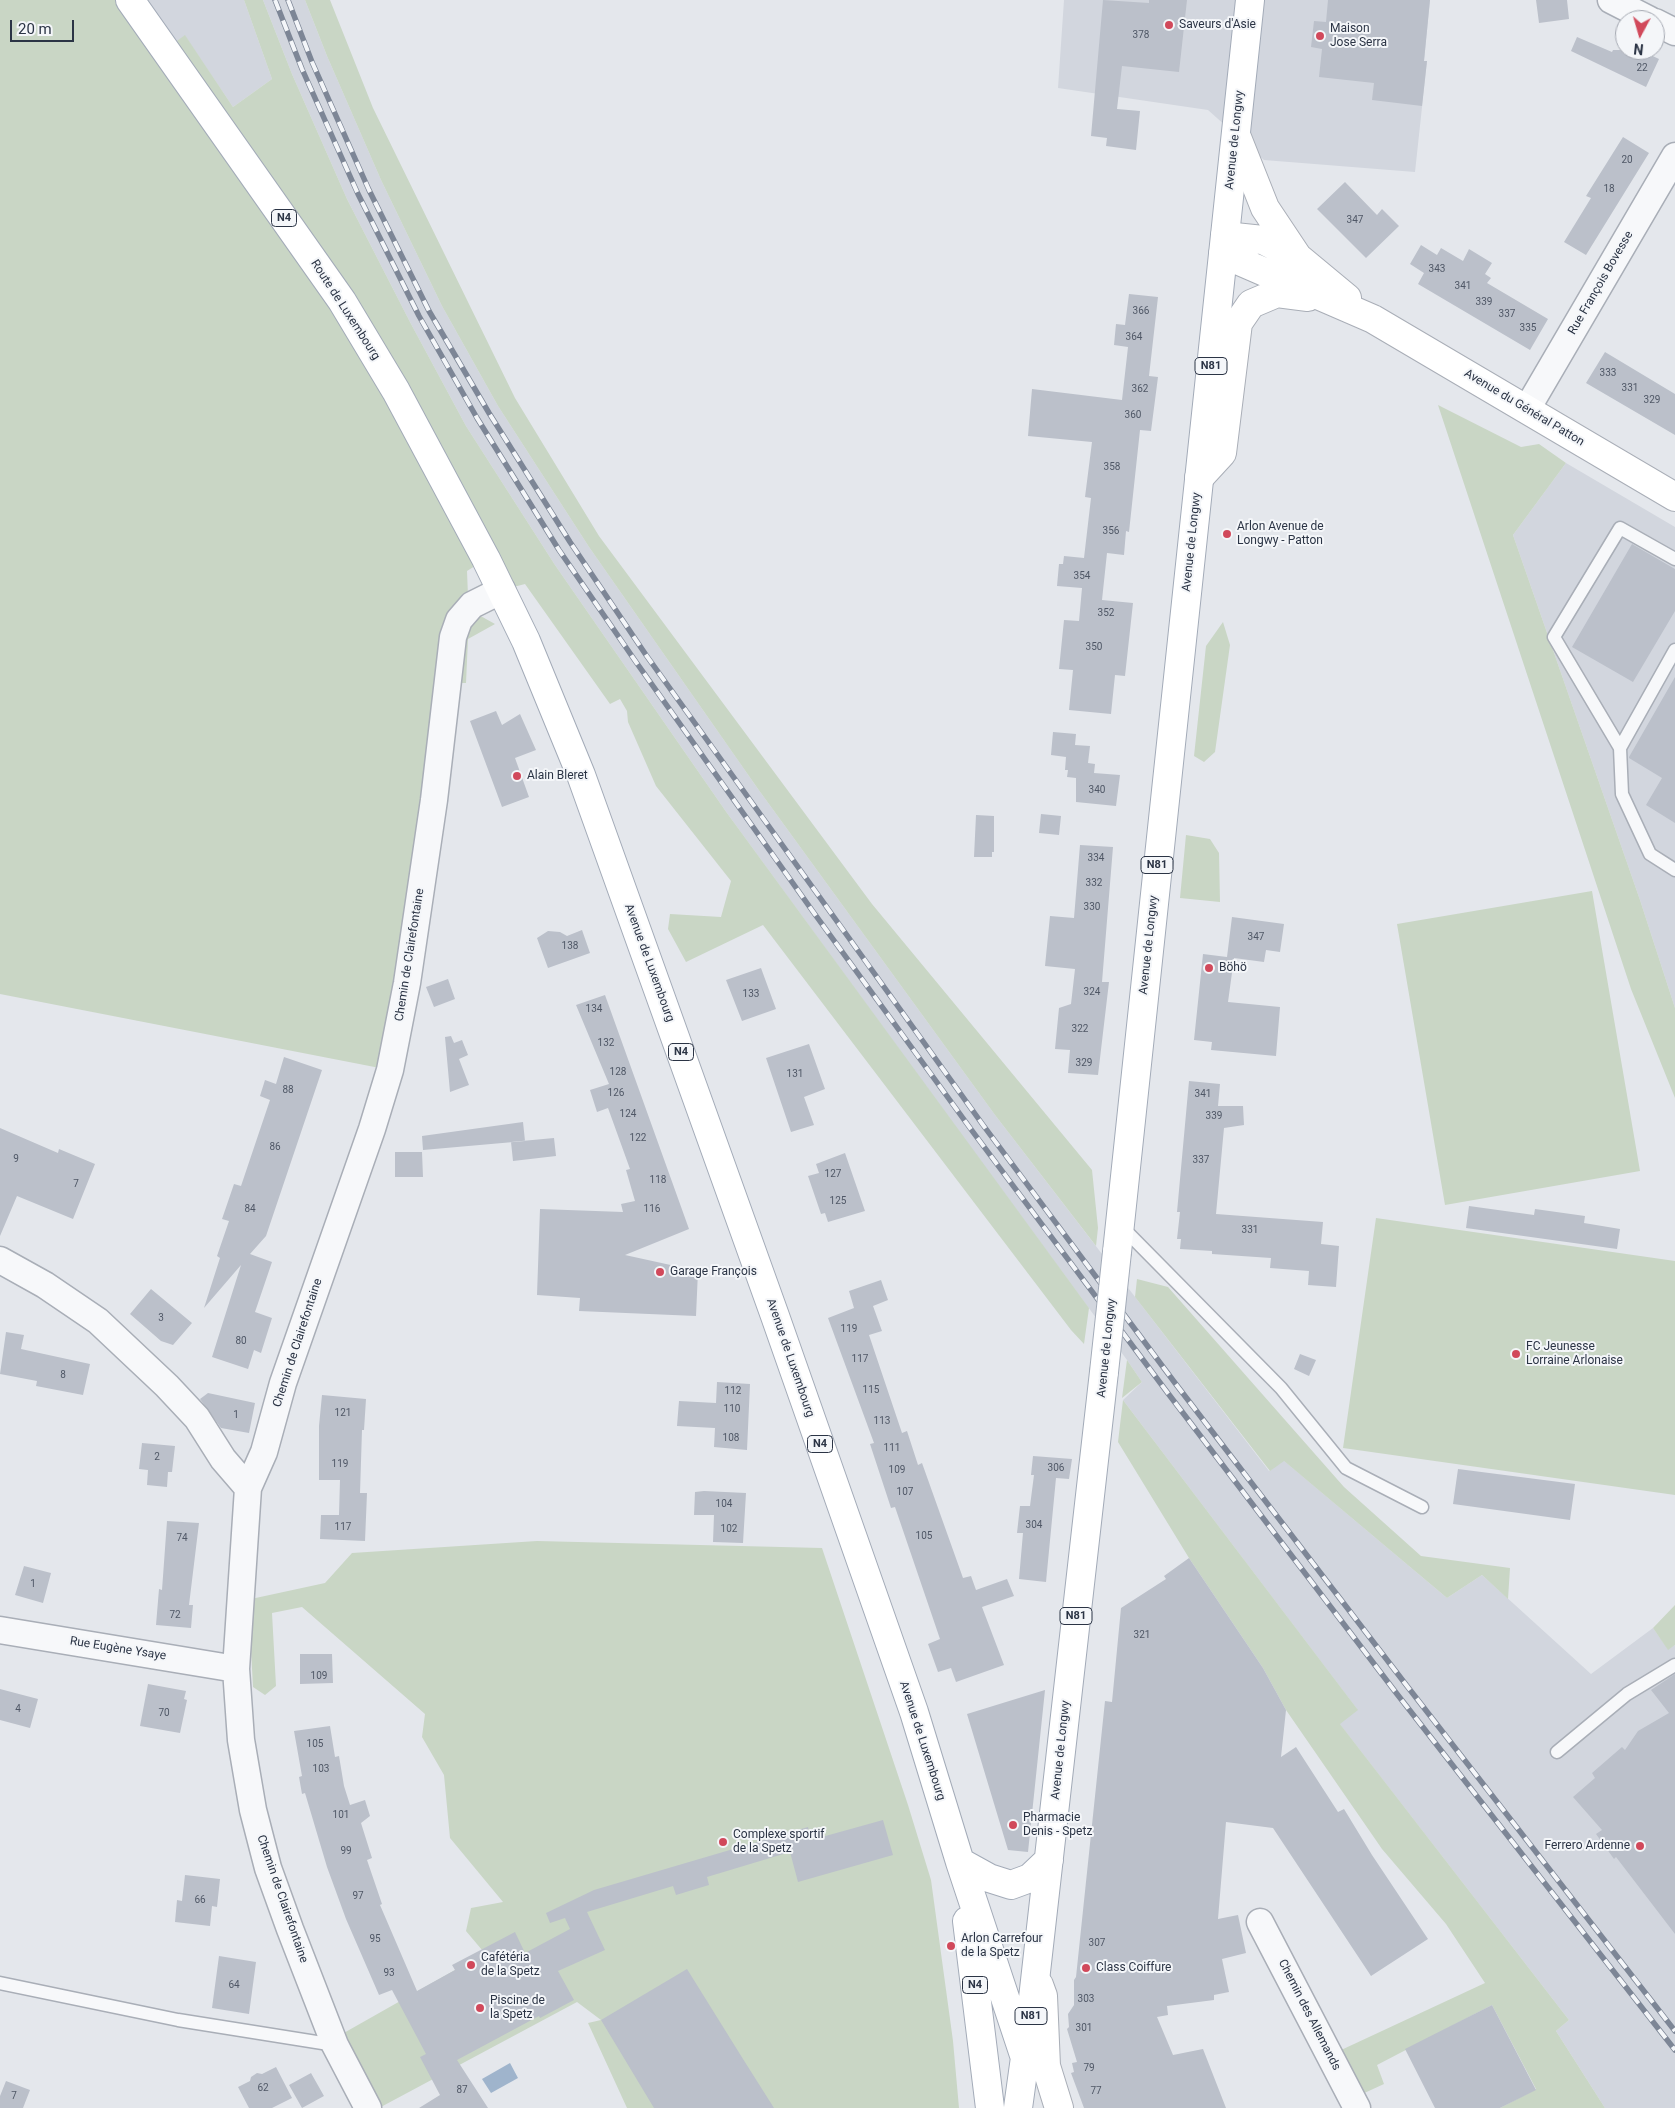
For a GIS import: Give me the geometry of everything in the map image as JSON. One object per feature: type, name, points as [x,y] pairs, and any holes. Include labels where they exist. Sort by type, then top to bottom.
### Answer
[{"type":"main road","name":"Route de Luxembourg","points":[[130,0],[342,301],[396,391],[502,590],[526,641]]},
{"type":"main road","name":"Avenue de Longwy","points":[[1018,2108],[1049,1860],[1104,1372],[1250,0]]},
{"type":"main road","points":[[1236,135],[1265,208],[1300,259]]},
{"type":"main road","points":[[1224,245],[1263,240],[1300,259],[1373,319]]},
{"type":"main road","points":[[1224,245],[1373,319]]},
{"type":"main road","name":"N81","points":[[1199,478],[1222,453],[1238,323],[1251,304],[1277,293],[1308,297],[1373,319]]},
{"type":"main road","name":"Avenue du Général Patton","points":[[1373,319],[1675,497]]},
{"type":"main road","name":"Avenue de Luxembourg","points":[[526,641],[581,775],[779,1325],[914,1712],[960,1862],[1024,2055],[1051,2108]]},
{"type":"main road","points":[[960,1862],[989,1878],[1011,1886],[1030,1878],[1049,1860]]},
{"type":"main road","name":"N4","points":[[960,1862],[990,2108]]},
{"type":"main road","points":[[1035,1977],[1043,1996],[1046,2066],[1059,2108]]},
{"type":"street","points":[[1611,0],[1630,10]]},
{"type":"street","name":"Rue François Bovesse","points":[[1527,410],[1675,156]]},
{"type":"street","name":"Chemin de Clairefontaine","points":[[368,2108],[335,2045],[290,1929],[253,1810],[241,1740],[236,1669],[248,1488],[264,1452],[283,1383],[372,1130],[390,1070],[407,983],[433,809],[453,637],[459,620],[472,605],[502,590]]},
{"type":"street","points":[[0,1260],[45,1285],[98,1321],[117,1338],[197,1418],[223,1459],[248,1488]]},
{"type":"street","name":"Rue Eugène Ysaye","points":[[0,1630],[236,1669]]},
{"type":"street","name":"Chemin des Allemands","points":[[1260,1922],[1357,2108]]},
{"type":"lane","points":[[1675,559],[1620,528],[1554,637],[1620,748],[1622,794],[1650,854],[1675,870]]},
{"type":"lane","points":[[1620,748],[1675,650]]},
{"type":"lane","points":[[1120,1225],[1281,1388],[1346,1468],[1422,1507]]},
{"type":"lane","points":[[1557,1752],[1627,1694],[1675,1665]]},
{"type":"lane","points":[[0,1983],[178,2020],[335,2045]]},
{"type":"shaded area","points":[[130,0],[244,0],[272,79],[233,107],[185,36],[166,49]]},
{"type":"shaded area","points":[[263,0],[305,0],[327,56],[381,180],[442,306],[498,406],[589,547],[758,789],[995,1115],[1269,1471],[1283,1460],[1447,1598],[1482,1575],[1591,1674],[1653,1628],[1668,1649],[1675,1645],[1675,2108],[1605,2108],[1556,2031],[1569,2020],[1339,1723],[1357,1709],[1123,1400],[1142,1382],[727,813],[555,565],[466,426],[410,322],[347,199],[292,74]]},
{"type":"shaded area","points":[[1064,0],[1430,0],[1424,61],[1427,61],[1415,172],[1264,160],[1208,110],[1058,88]]},
{"type":"shaded area","points":[[1566,463],[1675,527],[1675,1008],[1640,900],[1513,535]]},
{"type":"green space","points":[[0,0],[130,0],[166,49],[185,35],[233,107],[272,79],[244,0],[263,0],[292,74],[347,199],[466,426],[555,565],[727,813],[1089,1308],[1084,1344],[1071,1330],[763,925],[686,962],[668,929],[670,914],[721,917],[731,881],[656,786],[628,722],[627,711],[620,699],[610,704],[525,584],[502,590],[486,559],[467,571],[468,596],[477,614],[495,624],[468,639],[466,683],[458,683],[390,1070],[0,994]]},
{"type":"green space","points":[[305,0],[330,0],[373,108],[515,398],[599,536],[872,904],[1092,1170],[1098,1228],[1096,1246],[995,1115],[758,789],[589,547],[498,406],[442,306],[381,180],[327,56]]},
{"type":"green space","points":[[1438,405],[1521,447],[1539,444],[1566,463],[1513,535],[1640,900],[1675,1008],[1675,1098],[1631,989]]},
{"type":"green space","points":[[1223,622],[1230,645],[1215,752],[1204,762],[1194,756],[1206,646]]},
{"type":"green space","points":[[1186,835],[1210,839],[1219,853],[1220,902],[1180,898]]},
{"type":"green space","points":[[1592,891],[1640,1171],[1445,1205],[1397,924]]},
{"type":"green space","name":"FC Jeunesse Lorraine Arlonaise","points":[[1376,1218],[1675,1261],[1675,1495],[1343,1448]]},
{"type":"green space","points":[[1137,1279],[1168,1287],[1344,1487],[1421,1556],[1510,1568],[1508,1599],[1482,1575],[1447,1598],[1284,1461],[1270,1471],[1135,1297]]},
{"type":"green space","points":[[1127,1360],[1142,1382],[1122,1398]]},
{"type":"green space","points":[[1123,1400],[1358,1710],[1340,1724],[1569,2020],[1556,2031],[1605,2108],[1500,2108],[1536,2089],[1492,2005],[1377,2065],[1384,2084],[1360,2095],[1339,2051],[1485,1983],[1446,1924],[1382,1849],[1286,1710],[1263,1668],[1189,1558],[1118,1442]]},
{"type":"green space","name":"Complexe sportif de la Spetz","points":[[537,1541],[822,1548],[908,1805],[931,1880],[953,2041],[959,2108],[627,2108],[588,2023],[601,2020],[577,2002],[379,2108],[342,2034],[455,1970],[482,1950],[466,1931],[471,1908],[503,1902],[450,1838],[444,1775],[422,1737],[425,1714],[302,1607],[272,1613],[276,1686],[265,1695],[253,1687],[249,1612],[251,1599],[325,1583],[352,1553]]},
{"type":"green space","points":[[1675,1605],[1675,1645],[1668,1650],[1653,1628]]},
{"type":"water","points":[[510,2063],[518,2078],[491,2093],[482,2079]]},
{"type":"building","points":[[1103,0],[1149,3],[1149,0],[1187,0],[1179,72],[1122,66],[1117,109],[1140,111],[1136,150],[1106,146],[1107,138],[1091,136]]},
{"type":"building","points":[[1328,0],[1430,0],[1424,61],[1427,61],[1422,106],[1372,100],[1374,83],[1319,77],[1322,49],[1311,47],[1314,21],[1326,22]]},
{"type":"building","points":[[1536,0],[1567,0],[1569,19],[1539,23]]},
{"type":"building","points":[[1577,37],[1612,52],[1615,50],[1615,60],[1659,60],[1646,87],[1571,51]]},
{"type":"building","points":[[1623,137],[1649,153],[1586,255],[1564,242],[1591,198],[1586,196]]},
{"type":"building","points":[[1345,182],[1377,215],[1382,209],[1399,226],[1366,258],[1317,209]]},
{"type":"building","points":[[1421,245],[1437,255],[1441,248],[1463,261],[1469,249],[1492,263],[1485,274],[1491,278],[1487,283],[1548,319],[1530,350],[1418,284],[1424,273],[1410,264]]},
{"type":"building","points":[[1129,294],[1158,297],[1149,376],[1158,377],[1151,431],[1140,430],[1129,532],[1126,531],[1124,555],[1107,553],[1102,600],[1133,603],[1125,676],[1115,675],[1111,714],[1069,710],[1073,670],[1059,669],[1064,620],[1079,621],[1082,588],[1057,586],[1059,564],[1063,564],[1064,556],[1084,558],[1091,498],[1085,497],[1092,442],[1028,436],[1032,389],[1122,400],[1128,347],[1114,345],[1116,324],[1125,325]]},
{"type":"building","points":[[1605,352],[1675,394],[1675,435],[1586,383]]},
{"type":"building","points":[[1632,544],[1675,569],[1675,611],[1633,682],[1572,647]]},
{"type":"building","points":[[1675,677],[1675,823],[1646,805],[1662,778],[1629,757]]},
{"type":"building","points":[[496,711],[502,725],[520,714],[536,750],[515,758],[529,797],[502,807],[470,721]]},
{"type":"building","points":[[1053,732],[1076,734],[1075,745],[1090,746],[1088,763],[1095,764],[1094,773],[1120,775],[1116,806],[1076,802],[1076,778],[1067,777],[1068,770],[1065,770],[1066,757],[1051,755]]},
{"type":"building","points":[[1041,814],[1061,816],[1059,835],[1039,833]]},
{"type":"building","points":[[976,815],[994,816],[994,852],[992,852],[992,857],[974,857]]},
{"type":"building","points":[[1080,845],[1113,847],[1102,982],[1109,982],[1098,1075],[1068,1073],[1070,1050],[1055,1049],[1059,1008],[1071,1004],[1075,969],[1045,966],[1050,916],[1074,918]]},
{"type":"building","points":[[1232,917],[1284,924],[1280,952],[1266,950],[1264,962],[1234,958],[1228,1002],[1280,1007],[1276,1056],[1211,1050],[1212,1042],[1194,1040],[1203,954],[1227,957]]},
{"type":"building","points":[[582,930],[590,953],[548,968],[537,938],[548,931],[560,932],[567,936]]},
{"type":"building","points":[[761,968],[776,1009],[742,1021],[726,980]]},
{"type":"building","points":[[448,979],[455,999],[434,1007],[426,987]]},
{"type":"building","points":[[605,995],[689,1229],[625,1255],[698,1271],[696,1316],[579,1311],[580,1298],[537,1295],[540,1209],[623,1212],[621,1204],[635,1201],[626,1170],[630,1169],[608,1108],[597,1112],[590,1090],[609,1084],[576,1005]]},
{"type":"building","points":[[451,1036],[454,1043],[462,1040],[468,1055],[459,1059],[469,1085],[450,1092],[445,1037]]},
{"type":"building","points":[[809,1044],[825,1089],[804,1097],[814,1125],[791,1132],[766,1058]]},
{"type":"building","points":[[284,1057],[322,1070],[266,1236],[250,1254],[272,1262],[255,1312],[272,1318],[261,1353],[254,1350],[248,1369],[212,1357],[241,1265],[204,1308],[220,1258],[217,1256],[229,1221],[222,1219],[234,1184],[241,1186],[270,1100],[260,1096],[265,1080],[276,1084]]},
{"type":"building","points":[[1189,1081],[1220,1084],[1218,1106],[1243,1106],[1244,1125],[1224,1128],[1216,1214],[1323,1222],[1321,1244],[1339,1246],[1336,1287],[1308,1285],[1309,1271],[1270,1268],[1271,1258],[1212,1254],[1212,1251],[1180,1249],[1181,1239],[1177,1239],[1180,1212],[1177,1212]]},
{"type":"building","points":[[523,1122],[525,1141],[423,1150],[422,1136]]},
{"type":"building","points":[[0,1128],[58,1153],[59,1149],[95,1164],[73,1219],[17,1196],[0,1236]]},
{"type":"building","points":[[554,1138],[556,1156],[513,1161],[511,1142]]},
{"type":"building","points":[[395,1152],[422,1152],[423,1177],[395,1177]]},
{"type":"building","points":[[845,1153],[865,1211],[828,1222],[825,1213],[821,1214],[808,1176],[819,1173],[816,1164]]},
{"type":"building","points":[[1469,1206],[1534,1215],[1535,1209],[1585,1216],[1584,1223],[1620,1229],[1617,1249],[1466,1228]]},
{"type":"building","points":[[881,1280],[888,1300],[873,1306],[882,1331],[869,1335],[902,1433],[907,1431],[918,1465],[922,1463],[963,1578],[971,1576],[976,1590],[1007,1579],[1014,1596],[982,1607],[1004,1665],[956,1682],[951,1668],[938,1672],[928,1644],[940,1639],[895,1507],[891,1508],[870,1444],[874,1443],[828,1318],[854,1308],[849,1291]]},
{"type":"building","points":[[151,1289],[192,1323],[173,1345],[161,1341],[130,1314]]},
{"type":"building","points":[[6,1332],[24,1335],[21,1349],[90,1364],[83,1395],[36,1386],[37,1381],[0,1374]]},
{"type":"building","points":[[1300,1354],[1316,1360],[1309,1376],[1294,1369]]},
{"type":"building","points":[[717,1382],[750,1384],[747,1450],[714,1447],[715,1428],[677,1426],[679,1401],[716,1403]]},
{"type":"building","points":[[208,1393],[255,1403],[249,1433],[221,1428],[200,1399]]},
{"type":"building","points":[[322,1395],[366,1399],[364,1430],[362,1430],[360,1493],[367,1493],[365,1541],[320,1539],[321,1515],[339,1515],[340,1480],[319,1480],[319,1426]]},
{"type":"building","points":[[142,1443],[175,1446],[172,1472],[168,1472],[167,1487],[147,1485],[148,1470],[139,1469]]},
{"type":"building","points":[[1033,1456],[1072,1459],[1069,1479],[1056,1478],[1046,1582],[1019,1579],[1023,1533],[1017,1533],[1020,1506],[1030,1506],[1034,1475],[1031,1475]]},
{"type":"building","points":[[1458,1469],[1575,1484],[1570,1520],[1453,1504]]},
{"type":"building","points":[[695,1492],[746,1493],[743,1543],[713,1542],[714,1515],[694,1515]]},
{"type":"building","points":[[167,1521],[199,1523],[189,1605],[193,1605],[191,1628],[156,1625],[159,1589],[162,1590]]},
{"type":"building","points":[[1189,1558],[1263,1668],[1286,1710],[1281,1757],[1296,1747],[1338,1812],[1344,1809],[1428,1939],[1371,1976],[1273,1828],[1226,1822],[1218,1919],[1238,1915],[1246,1953],[1222,1959],[1229,1992],[1214,1995],[1214,2000],[1167,2006],[1168,2015],[1157,2017],[1173,2055],[1203,2049],[1226,2108],[1084,2108],[1071,2073],[1074,2072],[1072,2063],[1077,2062],[1067,2029],[1069,2027],[1068,2014],[1074,2005],[1074,1980],[1076,1977],[1105,1701],[1112,1702],[1121,1608],[1166,1579],[1164,1576]]},
{"type":"building","points":[[24,1566],[51,1573],[43,1603],[15,1595]]},
{"type":"building","points":[[300,1654],[332,1654],[333,1683],[300,1684]]},
{"type":"building","name":"Ferrero Ardenne","points":[[1675,1674],[1675,1934],[1616,1857],[1614,1859],[1596,1834],[1602,1830],[1573,1797],[1595,1778],[1592,1773],[1622,1747],[1625,1750],[1638,1731],[1669,1713],[1651,1690]]},
{"type":"building","points":[[148,1684],[186,1691],[184,1699],[187,1700],[180,1733],[140,1726]]},
{"type":"building","points":[[0,1689],[38,1699],[30,1728],[0,1720]]},
{"type":"building","points":[[1045,1690],[1028,1852],[1008,1850],[967,1714]]},
{"type":"building","points":[[330,1726],[335,1757],[339,1756],[344,1786],[350,1805],[365,1800],[370,1816],[361,1823],[372,1858],[367,1860],[382,1904],[380,1905],[417,1991],[455,1970],[452,1965],[515,1932],[525,1953],[570,1929],[565,1918],[550,1923],[546,1913],[594,1890],[808,1827],[811,1840],[883,1820],[893,1855],[798,1882],[790,1852],[707,1877],[709,1885],[676,1895],[673,1886],[587,1912],[605,1950],[558,1971],[574,2000],[540,2018],[539,2016],[457,2060],[488,2108],[419,2108],[440,2095],[420,2057],[426,2054],[392,1990],[379,1995],[346,1919],[327,1867],[305,1793],[302,1794],[299,1777],[302,1776],[294,1731]]},
{"type":"building","points":[[185,1875],[220,1879],[217,1907],[212,1906],[210,1926],[175,1922],[177,1900],[182,1901]]},
{"type":"building","points":[[219,1956],[256,1962],[249,2014],[212,2008]]},
{"type":"building","points":[[687,1969],[774,2108],[654,2108],[601,2020]]},
{"type":"building","points":[[1492,2005],[1536,2090],[1500,2108],[1435,2108],[1405,2049]]},
{"type":"building","points":[[276,2067],[292,2098],[272,2108],[249,2108],[238,2087],[250,2081],[251,2077],[257,2073],[262,2074]]},
{"type":"building","points":[[311,2073],[324,2096],[302,2108],[289,2085]]},
{"type":"building","points":[[6,2081],[30,2090],[23,2108],[0,2108],[0,2096]]},
{"type":"railway","points":[[275,0],[302,69],[358,194],[419,316],[477,418],[559,550],[814,913],[973,1132],[1167,1392],[1397,1694],[1675,2050]]},
{"type":"railway","points":[[288,0],[312,62],[369,190],[429,311],[489,413],[570,542],[646,655],[983,1125],[1175,1383],[1675,2031]]},
{"type":"place","name":"Saveurs d'Asie","points":[[1169,25]]},
{"type":"place","name":"Maison Jose Serra","points":[[1320,36]]},
{"type":"place","name":"Arlon Avenue de Longwy - Patton","points":[[1227,534]]},
{"type":"place","name":"Alain Bleret","points":[[517,776]]},
{"type":"place","name":"Böhö","points":[[1209,968]]},
{"type":"place","name":"Garage François","points":[[660,1272]]},
{"type":"place","name":"FC Jeunesse Lorraine Arlonaise","points":[[1516,1354]]},
{"type":"place","name":"Pharmacie Denis - Spetz","points":[[1013,1825]]},
{"type":"place","name":"Complexe sportif de la Spetz","points":[[723,1842]]},
{"type":"place","name":"Ferrero Ardenne","points":[[1640,1846]]},
{"type":"place","name":"Arlon Carrefour de la Spetz","points":[[951,1946]]},
{"type":"place","name":"Cafétéria de la Spetz","points":[[471,1965]]},
{"type":"place","name":"Class Coiffure","points":[[1086,1968]]},
{"type":"place","name":"Piscine de la Spetz","points":[[480,2008]]}]
